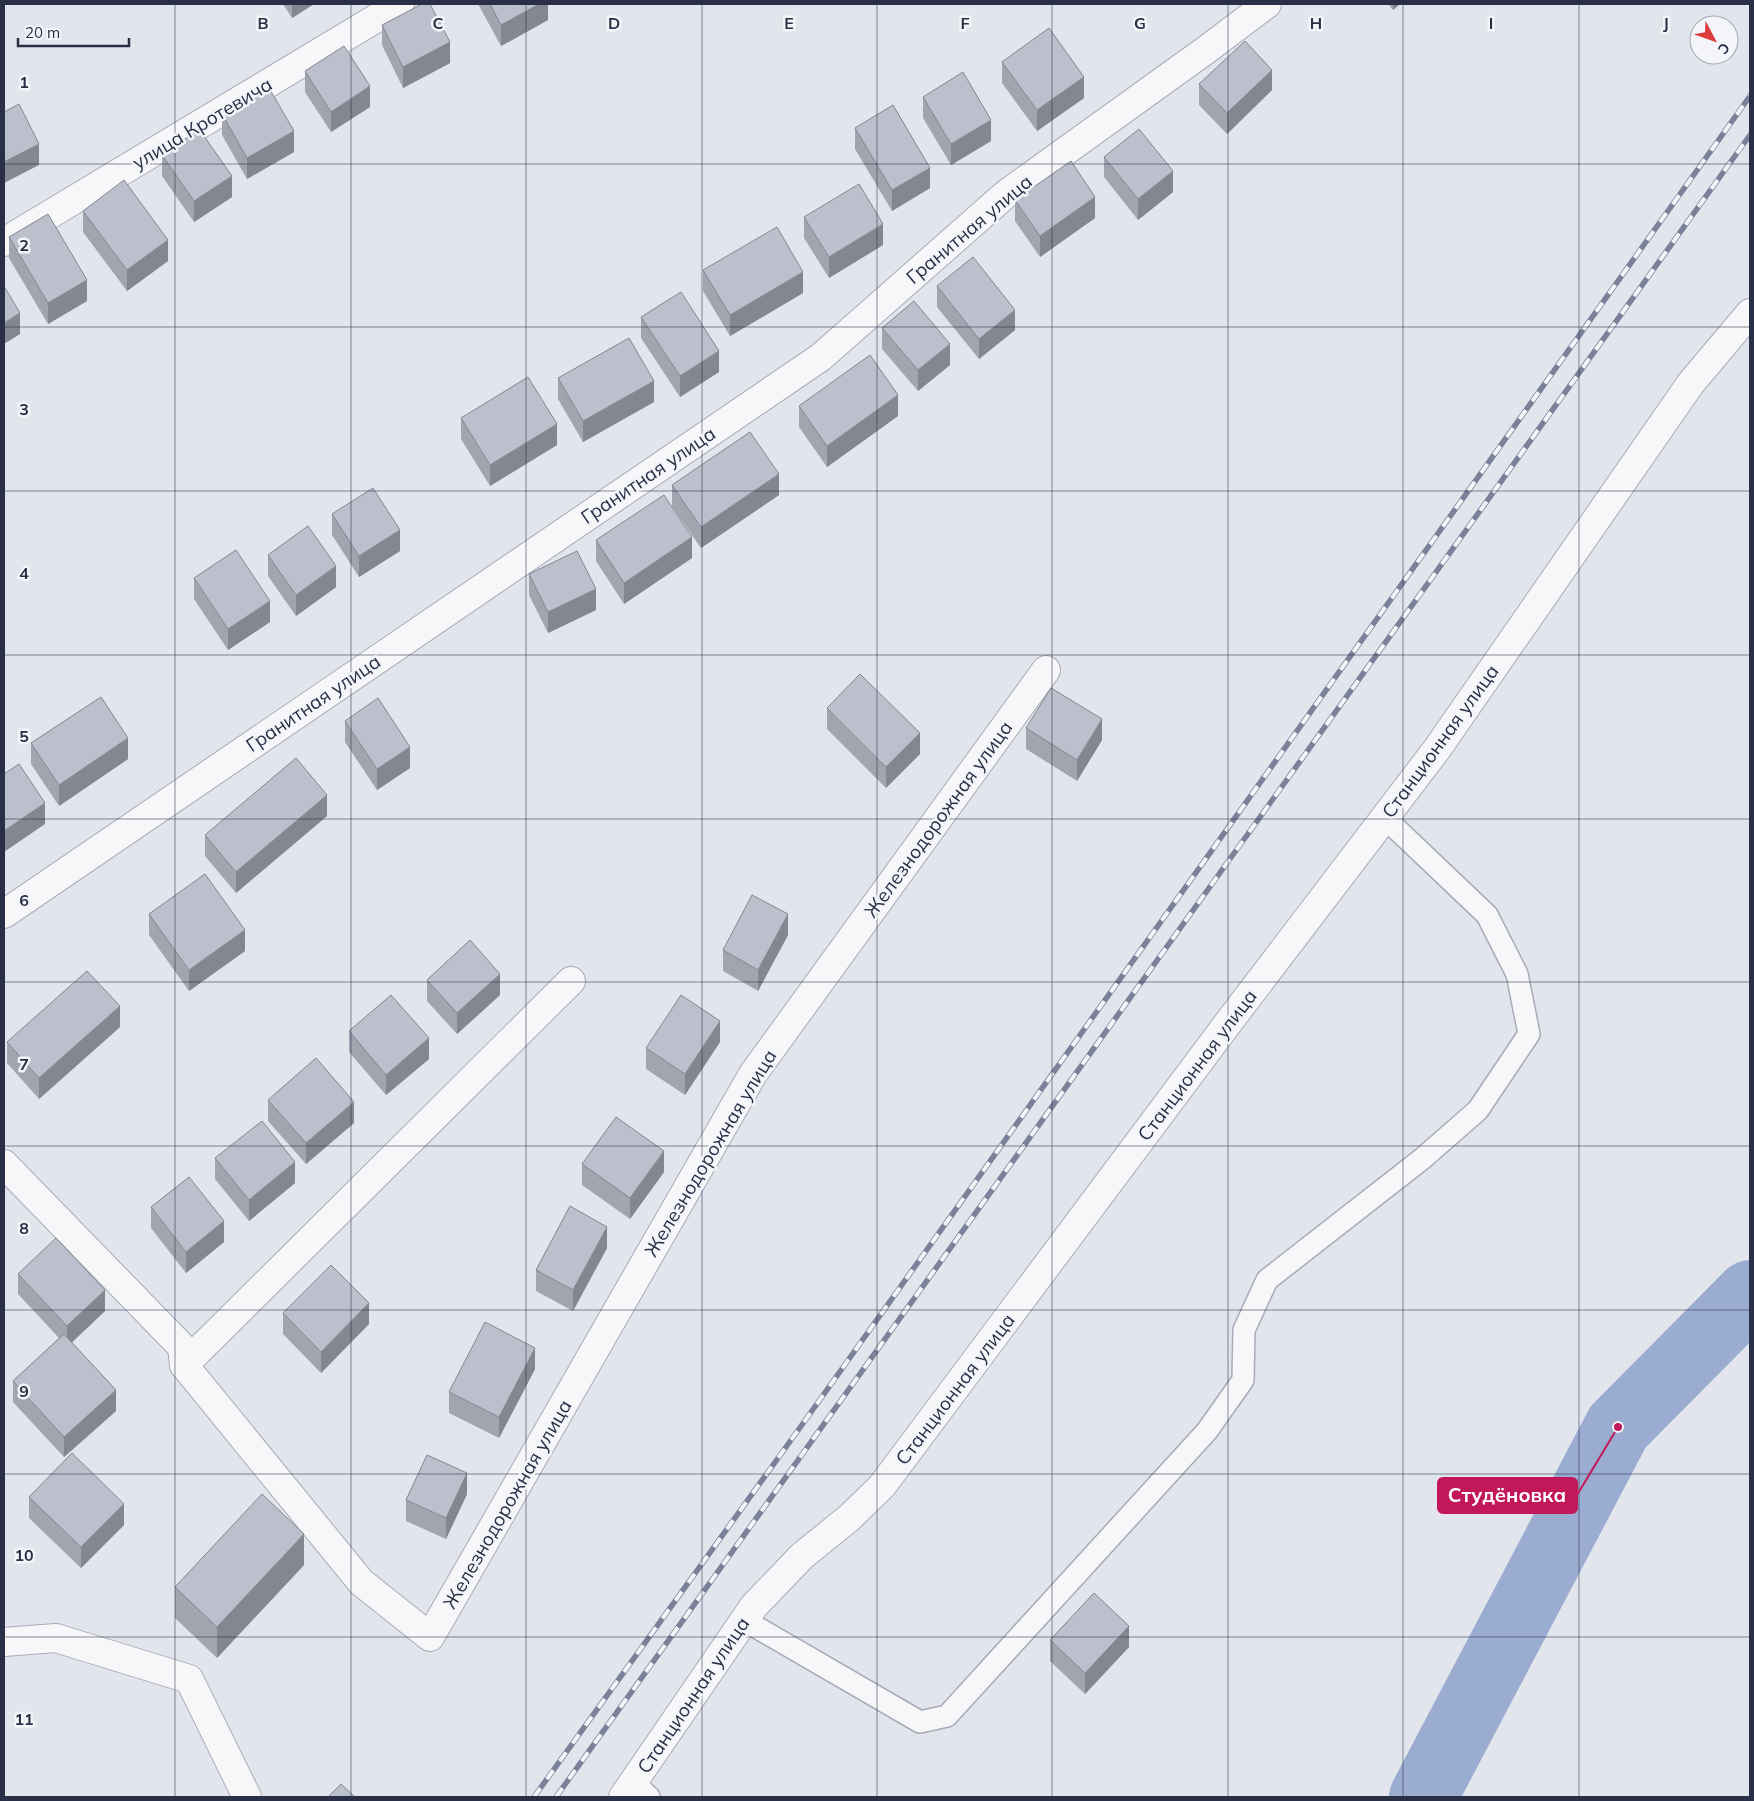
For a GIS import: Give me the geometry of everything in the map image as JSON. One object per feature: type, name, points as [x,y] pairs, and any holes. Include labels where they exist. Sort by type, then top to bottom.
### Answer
[{"type":"street","name":"улица Кротевича","points":[[4,242],[400,4]]},
{"type":"street","name":"Гранитная улица","points":[[4,914],[821,357],[1006,194],[1267,4]]},
{"type":"street","name":"Станционная улица","points":[[635,1792],[754,1606],[802,1556],[849,1518],[882,1486],[1437,749],[1691,383],[1750,313]]},
{"type":"street","name":"Железнодорожная улица","points":[[184,1365],[361,1582],[430,1637],[753,1074],[1046,670]]},
{"type":"street","points":[[184,1365],[571,982]]},
{"type":"street","points":[[4,1164],[182,1347],[184,1365]]},
{"type":"street","points":[[4,1642],[56,1638],[189,1679],[247,1797]]},
{"type":"lane","points":[[744,1620],[920,1722],[947,1716],[1207,1431],[1243,1380],[1244,1330],[1268,1280],[1422,1159],[1478,1110],[1529,1034],[1517,974],[1487,915],[1385,818]]},
{"type":"building","points":[[422,4],[430,4],[450,42],[403,67],[382,25]]},
{"type":"building","points":[[490,4],[539,4],[501,25]]},
{"type":"building","points":[[1049,28],[1084,77],[1037,110],[1002,62]]},
{"type":"building","points":[[1245,41],[1272,70],[1227,113],[1199,84]]},
{"type":"building","points":[[344,46],[370,86],[331,112],[305,71]]},
{"type":"building","points":[[963,72],[991,120],[951,144],[923,97]]},
{"type":"building","points":[[269,88],[294,131],[247,158],[222,114]]},
{"type":"building","points":[[19,104],[39,144],[4,162],[4,112]]},
{"type":"building","points":[[893,105],[930,168],[892,190],[855,128]]},
{"type":"building","points":[[199,129],[232,176],[194,201],[162,155]]},
{"type":"building","points":[[1139,129],[1173,171],[1138,199],[1104,157]]},
{"type":"building","points":[[1071,161],[1095,197],[1040,236],[1015,200]]},
{"type":"building","points":[[124,180],[168,240],[127,270],[83,211]]},
{"type":"building","points":[[859,184],[883,224],[829,257],[804,217]]},
{"type":"building","points":[[48,214],[87,280],[48,303],[9,237]]},
{"type":"building","points":[[777,227],[803,272],[730,315],[703,270]]},
{"type":"building","points":[[973,257],[1015,310],[979,339],[937,286]]},
{"type":"building","points":[[4,286],[20,313],[4,323]]},
{"type":"building","points":[[681,292],[719,351],[680,376],[641,317]]},
{"type":"building","points":[[914,301],[950,344],[918,370],[882,328]]},
{"type":"building","points":[[629,338],[654,381],[583,421],[558,378]]},
{"type":"building","points":[[870,355],[898,395],[827,446],[799,406]]},
{"type":"building","points":[[528,377],[557,424],[490,465],[461,418]]},
{"type":"building","points":[[750,432],[779,474],[701,527],[672,485]]},
{"type":"building","points":[[373,488],[400,530],[359,556],[332,514]]},
{"type":"building","points":[[664,495],[692,537],[624,583],[596,540]]},
{"type":"building","points":[[308,526],[336,566],[296,595],[268,555]]},
{"type":"building","points":[[236,550],[270,601],[228,629],[194,578]]},
{"type":"building","points":[[577,551],[596,589],[548,612],[529,574]]},
{"type":"building","points":[[860,674],[920,733],[886,767],[827,708]]},
{"type":"building","points":[[1051,688],[1102,719],[1077,760],[1026,728]]},
{"type":"building","points":[[101,697],[128,738],[59,785],[31,743]]},
{"type":"building","points":[[378,698],[410,747],[377,769],[345,721]]},
{"type":"building","points":[[296,758],[327,795],[236,872],[205,835]]},
{"type":"building","points":[[19,764],[45,803],[4,831],[4,774]]},
{"type":"building","points":[[205,874],[245,930],[189,970],[149,914]]},
{"type":"building","points":[[752,895],[788,914],[758,970],[723,950]]},
{"type":"building","points":[[470,940],[500,974],[457,1013],[427,980]]},
{"type":"building","points":[[87,971],[120,1006],[39,1078],[7,1042]]},
{"type":"building","points":[[391,995],[429,1038],[386,1075],[349,1031]]},
{"type":"building","points":[[681,995],[720,1021],[685,1074],[646,1048]]},
{"type":"building","points":[[316,1058],[354,1102],[306,1143],[268,1100]]},
{"type":"building","points":[[616,1117],[664,1151],[630,1198],[582,1164]]},
{"type":"building","points":[[262,1121],[295,1162],[249,1200],[215,1158]]},
{"type":"building","points":[[189,1177],[224,1221],[186,1252],[151,1207]]},
{"type":"building","points":[[570,1206],[607,1227],[573,1290],[536,1270]]},
{"type":"building","points":[[56,1238],[105,1290],[67,1326],[18,1274]]},
{"type":"building","points":[[331,1265],[369,1303],[321,1352],[283,1313]]},
{"type":"building","points":[[485,1322],[535,1348],[499,1417],[449,1392]]},
{"type":"building","points":[[64,1334],[116,1390],[64,1437],[13,1381]]},
{"type":"building","points":[[72,1453],[124,1504],[81,1547],[29,1497]]},
{"type":"building","points":[[427,1455],[467,1473],[446,1518],[406,1500]]},
{"type":"building","points":[[262,1494],[304,1534],[217,1627],[175,1587]]},
{"type":"building","points":[[1094,1593],[1129,1626],[1085,1673],[1050,1640]]},
{"type":"building","points":[[341,1784],[355,1797],[328,1797]]},
{"type":"waterway","points":[[1423,1797],[1618,1427],[1750,1294]]},
{"type":"railway","points":[[534,1797],[804,1422],[1750,96]]},
{"type":"railway","points":[[556,1797],[1750,135]]},
{"type":"place","name":"Студёновка","points":[[1618,1427]]}]
